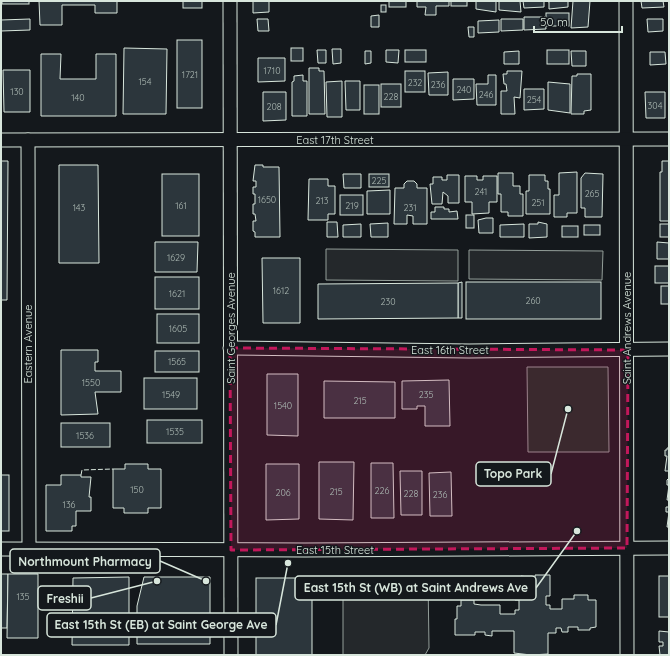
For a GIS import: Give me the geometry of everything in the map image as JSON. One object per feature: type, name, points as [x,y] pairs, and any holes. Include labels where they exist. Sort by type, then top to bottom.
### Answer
[{"type":"street","name":"Saint Georges Avenue","points":[[230,1],[229,140],[231,655]]},
{"type":"street","name":"Saint Andrews Avenue","points":[[626,1],[628,350],[627,655]]},
{"type":"street","name":"East 17th Street","points":[[1,140],[669,139]]},
{"type":"street","name":"Eastern Avenue","points":[[28,140],[29,549]]},
{"type":"street","name":"East 16th Street","points":[[230,348],[461,351],[669,349]]},
{"type":"street","name":"East 15th Street","points":[[1,549],[231,550],[669,548]]},
{"type":"highlighted area","points":[[230,348],[628,350],[627,548],[231,550]]},
{"type":"green space","points":[[527,367],[608,367],[609,452],[528,452]]},
{"type":"shaded area","points":[[326,249],[458,250],[458,281],[326,280]]},
{"type":"shaded area","points":[[469,250],[603,251],[602,280],[469,279]]},
{"type":"shaded area","points":[[371,578],[428,578],[429,648],[425,655],[343,655],[343,592],[357,593],[370,587]]},
{"type":"building","points":[[2,1],[29,1],[29,4],[2,4]]},
{"type":"building","points":[[39,1],[117,1],[117,13],[95,13],[95,5],[62,5],[62,25],[40,25]]},
{"type":"building","points":[[183,1],[202,1],[202,8],[183,8]]},
{"type":"building","points":[[253,1],[269,1],[269,12],[253,13]]},
{"type":"building","points":[[389,1],[406,1],[406,7],[389,7]]},
{"type":"building","points":[[417,1],[449,1],[449,6],[436,6],[436,15],[425,15],[426,7],[417,7]]},
{"type":"building","points":[[451,1],[467,1],[467,6],[451,6]]},
{"type":"building","points":[[476,1],[496,1],[496,12],[476,9]]},
{"type":"building","points":[[499,1],[520,1],[521,12],[499,10]]},
{"type":"building","points":[[523,1],[544,1],[544,7],[524,8]]},
{"type":"building","points":[[547,1],[568,1],[568,7],[549,9],[549,2]]},
{"type":"building","points":[[573,1],[590,1],[588,27],[571,28]]},
{"type":"building","points":[[641,1],[663,1],[664,7],[642,8]]},
{"type":"building","points":[[381,5],[386,5],[386,12],[381,12]]},
{"type":"building","points":[[546,13],[569,13],[569,26],[546,26]]},
{"type":"building","points":[[379,15],[379,27],[371,27],[371,16]]},
{"type":"building","points":[[524,17],[545,17],[546,29],[524,30]]},
{"type":"building","points":[[30,19],[30,30],[1,31],[1,20]]},
{"type":"building","points":[[257,19],[268,19],[269,31],[258,31]]},
{"type":"building","points":[[501,19],[523,19],[523,30],[501,31]]},
{"type":"building","points":[[647,19],[663,19],[663,31],[648,32]]},
{"type":"building","points":[[499,20],[499,32],[478,33],[478,21]]},
{"type":"building","points":[[468,27],[474,27],[474,37],[469,37]]},
{"type":"building","points":[[177,40],[202,40],[202,108],[177,108]]},
{"type":"building","points":[[124,48],[167,49],[166,114],[123,114]]},
{"type":"building","points":[[291,48],[303,48],[303,61],[291,61]]},
{"type":"building","points":[[332,49],[341,49],[341,63],[333,64]]},
{"type":"building","points":[[317,50],[326,50],[326,63],[318,63]]},
{"type":"building","points":[[386,50],[399,50],[398,63],[386,62]]},
{"type":"building","points":[[405,50],[426,50],[426,62],[405,62]]},
{"type":"building","points":[[547,50],[569,50],[569,64],[547,64]]},
{"type":"building","points":[[365,51],[371,51],[371,63],[365,64]]},
{"type":"building","points":[[519,51],[519,64],[504,64],[504,52]]},
{"type":"building","points":[[571,51],[586,51],[586,66],[572,66]]},
{"type":"building","points":[[650,52],[665,52],[666,64],[650,65]]},
{"type":"building","points":[[41,54],[61,54],[60,79],[96,79],[96,54],[116,54],[116,116],[41,116]]},
{"type":"building","points":[[258,58],[285,58],[285,81],[258,82]]},
{"type":"building","points":[[309,68],[319,68],[319,71],[324,71],[325,114],[309,114]]},
{"type":"building","points":[[3,70],[30,70],[30,112],[4,112]]},
{"type":"building","points":[[405,71],[425,71],[425,92],[405,92]]},
{"type":"building","points":[[507,71],[522,71],[520,98],[514,97],[515,114],[501,114],[501,91],[507,91],[506,84],[504,84],[503,74],[507,74]]},
{"type":"building","points":[[448,72],[448,95],[429,95],[428,73]]},
{"type":"building","points":[[577,74],[591,74],[591,110],[584,111],[584,114],[571,114],[572,76],[577,76]]},
{"type":"building","points":[[303,75],[303,81],[307,81],[307,116],[292,116],[292,82],[294,81],[294,76]]},
{"type":"building","points":[[488,75],[496,75],[496,105],[477,105],[476,84],[488,84]]},
{"type":"building","points":[[453,79],[474,79],[474,99],[453,100]]},
{"type":"building","points":[[342,81],[342,117],[327,117],[326,82]]},
{"type":"building","points":[[345,81],[360,81],[360,110],[346,110]]},
{"type":"building","points":[[548,82],[570,84],[570,113],[548,110]]},
{"type":"building","points":[[381,84],[401,84],[401,107],[381,107]]},
{"type":"building","points":[[364,85],[379,85],[379,114],[364,114]]},
{"type":"building","points":[[524,89],[544,89],[544,109],[524,110]]},
{"type":"building","points":[[263,92],[286,92],[286,120],[263,121]]},
{"type":"building","points":[[645,92],[665,92],[665,118],[646,118]]},
{"type":"building","points":[[1,161],[8,161],[7,300],[1,300]]},
{"type":"building","points":[[662,161],[669,161],[669,221],[660,221],[660,172],[662,172]]},
{"type":"building","points":[[59,165],[98,165],[99,263],[59,263]]},
{"type":"building","points":[[255,165],[263,165],[263,167],[279,167],[280,237],[255,237],[255,232],[253,231],[253,221],[256,221],[255,214],[253,214],[255,194],[253,194],[253,187],[256,187],[256,181],[253,181]]},
{"type":"building","points":[[577,172],[577,213],[567,213],[567,217],[554,217],[554,195],[559,195],[559,173]]},
{"type":"building","points":[[498,173],[513,173],[513,186],[520,186],[520,194],[523,194],[523,216],[508,216],[508,212],[501,212],[501,194],[498,194]]},
{"type":"building","points":[[585,173],[603,174],[602,217],[585,217],[585,208],[581,208],[581,178]]},
{"type":"building","points":[[162,174],[199,174],[199,236],[162,236]]},
{"type":"building","points":[[343,174],[361,174],[361,188],[344,188]]},
{"type":"building","points":[[369,174],[389,174],[389,187],[369,187]]},
{"type":"building","points":[[447,175],[459,175],[459,203],[448,203],[448,196],[443,192],[442,204],[432,204],[430,184],[433,184],[433,177],[442,177],[442,180],[447,180]]},
{"type":"building","points":[[529,175],[545,175],[545,181],[548,181],[548,189],[550,189],[550,214],[526,214],[526,191],[529,191]]},
{"type":"building","points":[[465,176],[477,176],[477,180],[483,180],[483,176],[497,176],[497,202],[489,202],[489,213],[472,214],[472,202],[465,202]]},
{"type":"building","points":[[309,179],[328,179],[328,186],[335,186],[335,214],[328,214],[328,220],[308,220]]},
{"type":"building","points":[[407,181],[414,181],[417,184],[417,188],[427,188],[427,224],[413,224],[413,216],[407,215],[407,224],[394,224],[395,188],[404,188],[404,184]]},
{"type":"building","points":[[390,190],[390,214],[367,214],[367,191]]},
{"type":"building","points":[[340,195],[363,195],[363,215],[340,215]]},
{"type":"building","points":[[435,207],[444,207],[444,209],[449,209],[449,212],[457,211],[458,219],[431,219],[431,212],[435,212]]},
{"type":"building","points":[[466,215],[474,215],[474,228],[466,228]]},
{"type":"building","points":[[493,218],[493,233],[479,233],[478,220]]},
{"type":"building","points":[[327,222],[337,222],[338,237],[327,237]]},
{"type":"building","points":[[538,222],[547,224],[547,237],[529,238],[529,224],[538,224]]},
{"type":"building","points":[[388,223],[388,237],[371,237],[370,224]]},
{"type":"building","points":[[361,224],[361,237],[343,237],[343,225]]},
{"type":"building","points":[[524,224],[524,237],[500,237],[500,225]]},
{"type":"building","points":[[660,224],[669,224],[669,237],[660,237]]},
{"type":"building","points":[[584,225],[600,225],[600,235],[584,235]]},
{"type":"building","points":[[562,226],[578,226],[578,237],[562,237]]},
{"type":"building","points":[[155,242],[198,242],[197,272],[155,272]]},
{"type":"building","points":[[657,242],[669,243],[669,259],[657,259]]},
{"type":"building","points":[[262,258],[300,258],[300,323],[263,323]]},
{"type":"building","points":[[655,266],[669,266],[669,283],[655,283]]},
{"type":"building","points":[[155,277],[199,277],[199,309],[155,309]]},
{"type":"building","points":[[462,282],[462,318],[458,318],[458,283]]},
{"type":"building","points":[[466,282],[601,282],[601,319],[466,319]]},
{"type":"building","points":[[458,283],[458,318],[318,319],[318,284]]},
{"type":"building","points":[[661,286],[669,286],[669,304],[661,304]]},
{"type":"building","points":[[157,314],[199,314],[199,343],[157,343]]},
{"type":"building","points":[[61,350],[98,350],[98,362],[95,362],[95,371],[121,371],[121,392],[95,392],[98,414],[61,415]]},
{"type":"building","points":[[155,351],[199,351],[199,372],[155,372]]},
{"type":"building","points":[[267,374],[298,374],[298,436],[267,435]]},
{"type":"building","points":[[144,378],[197,378],[197,409],[144,409]]},
{"type":"building","points":[[449,380],[450,426],[425,426],[425,406],[417,406],[417,409],[402,409],[402,381]]},
{"type":"building","points":[[324,381],[395,382],[395,418],[324,418]]},
{"type":"building","points":[[147,420],[202,420],[202,443],[147,443]]},
{"type":"building","points":[[61,423],[110,423],[110,447],[61,447]]},
{"type":"building","points":[[667,448],[669,448],[669,471],[665,471],[667,456],[665,456],[665,450],[667,450]]},
{"type":"building","points":[[319,462],[354,462],[353,520],[319,519]]},
{"type":"building","points":[[371,463],[393,463],[394,518],[371,518]]},
{"type":"building","points":[[125,464],[148,464],[148,469],[161,469],[161,508],[148,508],[148,513],[124,513],[124,508],[113,508],[113,469],[125,469]]},
{"type":"building","points":[[266,464],[299,464],[299,519],[266,520]]},
{"type":"building","points":[[400,471],[422,471],[422,515],[401,515]]},
{"type":"building","points":[[451,472],[452,516],[430,516],[429,473]]},
{"type":"building","points":[[1,475],[9,475],[9,531],[1,531]]},
{"type":"building","points":[[61,475],[81,475],[81,477],[91,477],[89,497],[91,497],[91,511],[76,511],[76,526],[72,526],[72,531],[46,531],[46,485],[61,485]]},
{"type":"building","points":[[669,478],[669,485],[667,485],[667,480]]},
{"type":"building","points":[[669,485],[669,500],[667,500]]},
{"type":"building","points":[[666,507],[669,507],[669,512],[666,512]]},
{"type":"building","points":[[669,512],[669,527],[667,527]]},
{"type":"building","points":[[1,574],[8,574],[7,628],[1,628]]},
{"type":"building","points":[[8,574],[38,574],[38,638],[7,638]]},
{"type":"building","points":[[535,575],[550,575],[550,596],[546,596],[546,605],[550,605],[550,609],[562,609],[562,599],[574,599],[574,595],[588,595],[588,600],[596,600],[596,627],[590,628],[590,630],[578,630],[578,627],[568,627],[568,632],[562,632],[561,628],[556,628],[556,633],[548,633],[548,654],[531,655],[514,653],[514,631],[492,631],[492,636],[485,635],[485,632],[475,632],[475,635],[455,635],[457,606],[461,606],[461,600],[474,600],[474,604],[481,605],[500,605],[500,614],[515,614],[515,610],[519,610],[519,600],[515,600],[515,587],[518,587],[521,576],[535,578]]},
{"type":"building","points":[[659,576],[669,576],[669,617],[659,617]]},
{"type":"building","points":[[129,577],[129,645],[72,645],[73,578]]},
{"type":"building","points":[[144,577],[210,577],[210,644],[137,644],[137,606]]},
{"type":"building","points":[[256,578],[312,578],[312,655],[256,655]]},
{"type":"building","points":[[659,631],[669,632],[669,655],[660,655],[659,646],[663,646],[663,642],[659,642]]},
{"type":"fence","points":[[81,475],[82,470],[113,469]]},
{"type":"place","name":"Topo Park","points":[[568,409]]},
{"type":"place","name":"East 15th St (WB) at Saint Andrews Ave","points":[[577,531]]},
{"type":"place","name":"East 15th St (EB) at Saint George Ave","points":[[288,563]]},
{"type":"place","name":"Freshii","points":[[157,581]]},
{"type":"place","name":"Northmount Pharmacy","points":[[206,581]]}]
